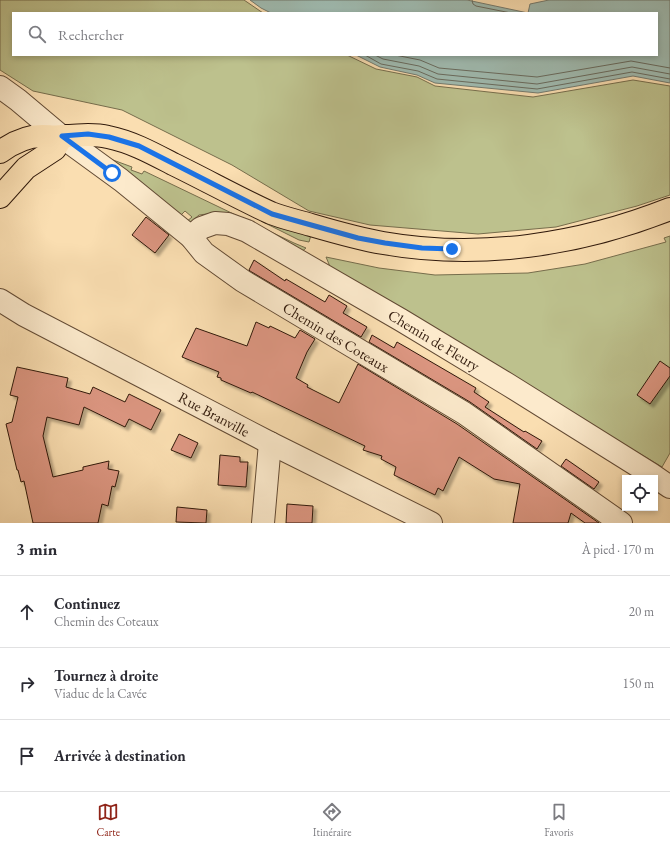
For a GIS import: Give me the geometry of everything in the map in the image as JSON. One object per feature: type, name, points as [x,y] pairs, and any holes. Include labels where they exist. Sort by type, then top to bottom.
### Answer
[{"type":"main road","points":[[0,152],[29,137],[88,134],[109,137],[139,146],[272,214],[358,238],[422,248],[452,249],[515,247],[566,241],[642,220],[670,209]]},
{"type":"main road","points":[[0,197],[26,168],[55,149],[62,136]]},
{"type":"main road","points":[[0,174],[12,162],[29,137]]},
{"type":"street","name":"Chemin des Coteaux","points":[[0,87],[121,180],[191,237],[204,253],[244,281],[464,413],[621,523]]},
{"type":"street","name":"Chemin de Fleury","points":[[191,237],[202,228],[215,223],[228,224],[247,231],[401,320],[500,380],[670,487]]},
{"type":"street","name":"Rue Branville","points":[[0,300],[24,316],[270,443],[431,523]]},
{"type":"street","points":[[263,523],[270,443]]},
{"type":"green space","points":[[0,0],[244,0],[262,12],[12,12],[12,56],[349,56],[376,69],[417,77],[435,86],[533,97],[633,80],[670,86],[670,195],[637,206],[556,227],[478,234],[370,225],[309,211],[232,165],[122,110],[33,91],[0,70]]},
{"type":"green space","points":[[113,160],[132,167],[131,170],[142,174],[144,171],[306,248],[300,253],[215,213],[199,215],[191,222],[186,222],[192,217],[185,211],[179,217],[111,161]]},
{"type":"green space","points":[[261,221],[311,235],[309,242],[299,240]]},
{"type":"green space","points":[[670,236],[670,453],[662,467],[331,269],[326,257],[379,268],[435,275],[528,273],[585,264],[666,242],[664,238]]},
{"type":"water","points":[[250,0],[467,0],[523,12],[269,12]]},
{"type":"water","points":[[549,0],[670,0],[670,83],[633,76],[538,93],[435,83],[417,75],[380,67],[358,56],[658,56],[658,12],[528,12],[530,4]]},
{"type":"building","points":[[146,217],[169,235],[155,253],[132,235]]},
{"type":"building","points":[[254,260],[285,281],[286,279],[325,302],[329,295],[347,306],[343,313],[367,327],[361,337],[250,271],[249,270]]},
{"type":"building","points":[[256,322],[269,328],[270,326],[295,338],[300,330],[315,339],[307,352],[296,378],[308,385],[307,387],[339,403],[358,364],[457,424],[599,523],[585,523],[571,513],[568,523],[513,523],[520,484],[494,479],[459,457],[443,491],[438,488],[435,495],[394,475],[396,467],[381,459],[382,456],[363,450],[365,446],[252,392],[251,393],[221,380],[221,378],[217,377],[219,372],[182,357],[196,328],[247,346]]},
{"type":"building","points":[[372,335],[394,348],[397,342],[476,388],[474,392],[489,402],[485,407],[524,432],[525,431],[542,441],[537,449],[470,402],[369,342]]},
{"type":"building","points":[[660,361],[670,368],[670,376],[650,404],[637,395]]},
{"type":"building","points":[[17,367],[68,378],[66,387],[90,394],[93,387],[125,402],[129,394],[161,410],[151,430],[129,419],[125,427],[84,407],[79,425],[47,417],[43,436],[53,477],[83,470],[83,467],[109,461],[108,469],[119,471],[115,487],[112,486],[108,506],[102,504],[98,523],[33,523],[24,481],[21,482],[17,470],[6,424],[12,422],[18,397],[10,395]]},
{"type":"building","points":[[179,434],[198,443],[191,458],[171,450]]},
{"type":"building","points":[[220,455],[240,457],[240,462],[248,462],[246,487],[218,485]]},
{"type":"building","points":[[566,459],[599,482],[594,489],[561,466]]},
{"type":"building","points":[[287,504],[313,506],[312,523],[286,523]]},
{"type":"building","points":[[177,507],[207,510],[206,523],[176,522]]},
{"type":"route","points":[[112,173],[62,136],[88,134],[109,137],[139,146],[272,214],[358,238],[422,248],[452,249]]}]
